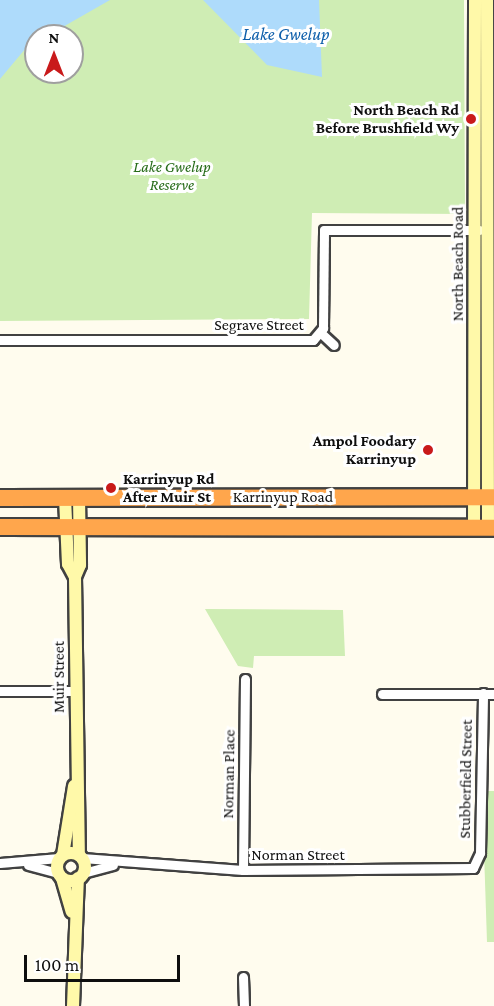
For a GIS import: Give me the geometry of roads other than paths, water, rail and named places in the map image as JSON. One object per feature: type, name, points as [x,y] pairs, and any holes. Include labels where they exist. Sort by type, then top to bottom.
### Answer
[{"type":"highway","name":"Karrinyup Road","points":[[0,498],[485,497]]},
{"type":"highway","name":"Karrinyup Road","points":[[0,527],[485,528]]},
{"type":"main road","name":"North Beach Road","points":[[475,0],[474,48],[480,230],[485,528]]},
{"type":"main road","name":"North Beach Road","points":[[480,230],[491,48],[487,0]]},
{"type":"main road","name":"Muir Street","points":[[72,498],[73,527],[68,564],[75,578],[76,776],[81,876]]},
{"type":"main road","name":"Muir Street","points":[[60,876],[61,857],[76,776]]},
{"type":"main road","points":[[61,857],[81,857]]},
{"type":"main road","points":[[73,916],[60,876],[81,876],[73,916],[73,1006]]},
{"type":"street","points":[[474,48],[491,48]]},
{"type":"street","name":"Segrave Street","points":[[0,340],[313,340],[322,334],[324,230],[480,230]]},
{"type":"street","points":[[322,334],[334,345]]},
{"type":"street","name":"Norman Place","points":[[243,870],[245,679]]},
{"type":"street","points":[[0,691],[76,691]]},
{"type":"street","name":"Stubberfield Street","points":[[476,865],[483,693]]},
{"type":"street","points":[[382,694],[494,694]]},
{"type":"street","points":[[0,863],[22,863],[61,857]]},
{"type":"street","name":"Norman Street","points":[[81,857],[118,864],[243,870],[467,870],[476,865]]},
{"type":"street","points":[[22,863],[60,876]]},
{"type":"street","name":"Norman Street","points":[[81,876],[118,864]]},
{"type":"street","points":[[243,977],[244,1006]]},
{"type":"water","points":[[0,0],[110,0],[68,24],[24,24],[24,50],[0,79]]},
{"type":"water","name":"Lake Gwelup","points":[[203,0],[319,0],[322,77],[267,65]]},
{"type":"place","name":"North Beach Rd Before Brushfield Wy","points":[[471,119]]},
{"type":"place","name":"Ampol Foodary Karrinyup","points":[[428,450]]},
{"type":"place","name":"Karrinyup Rd After Muir St","points":[[111,488]]},
{"type":"park label","name":"Lake Gwelup Reserve","points":[[172,176]]}]
